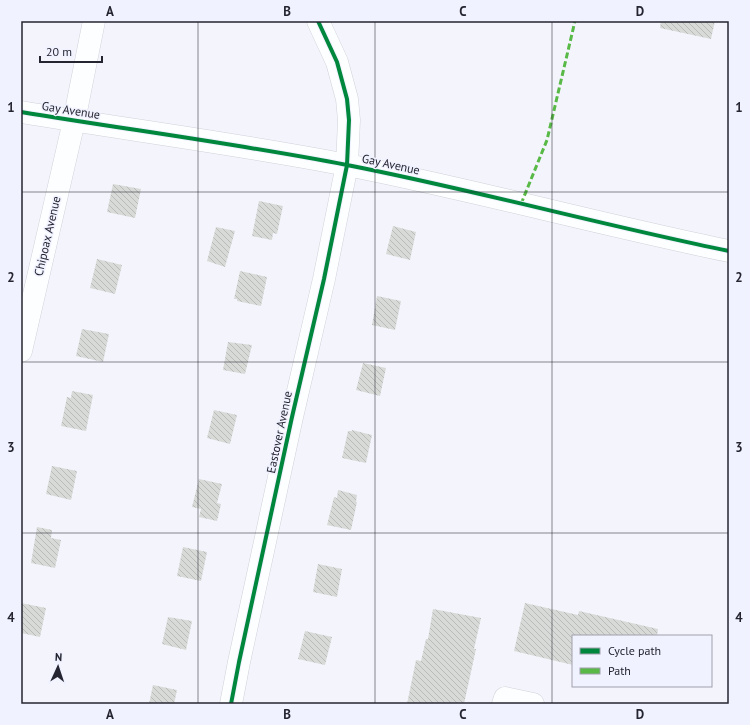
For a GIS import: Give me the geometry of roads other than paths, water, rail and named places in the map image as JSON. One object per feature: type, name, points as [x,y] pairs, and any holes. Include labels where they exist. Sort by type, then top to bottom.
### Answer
[{"type":"street","name":"Chipoax Avenue","points":[[21,352],[74,121],[94,21]]},
{"type":"street","name":"Eastover Avenue","points":[[231,704],[252,601],[324,279],[347,165],[349,120],[347,99],[337,62],[318,21]]},
{"type":"street","name":"Gay Avenue","points":[[21,112],[254,148],[347,165],[729,251]]},
{"type":"street","points":[[504,704],[505,698],[533,704]]}]
